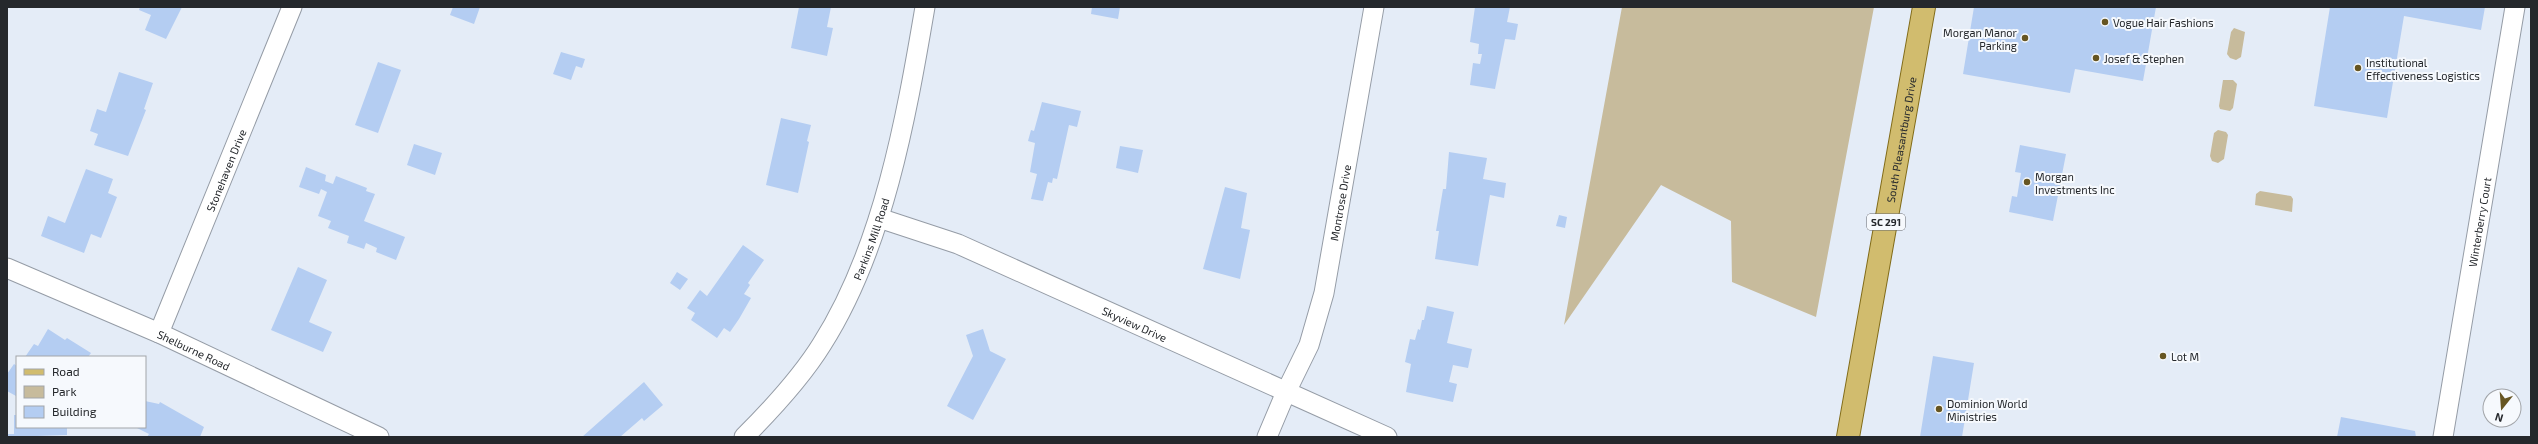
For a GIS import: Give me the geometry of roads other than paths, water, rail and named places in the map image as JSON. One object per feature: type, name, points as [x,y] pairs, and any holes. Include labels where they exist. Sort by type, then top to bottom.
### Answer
[{"type":"main road","name":"South Pleasantburg Drive","points":[[1848,437],[1924,7]]},
{"type":"street","name":"Stonehaven Drive","points":[[159,333],[292,7]]},
{"type":"street","name":"Parkins Mill Road","points":[[744,437],[792,385],[822,344],[850,292],[879,218],[898,139],[925,7]]},
{"type":"street","name":"Montrose Drive","points":[[1267,437],[1286,392],[1309,345],[1324,293],[1374,7]]},
{"type":"street","name":"Winterberry Court","points":[[2443,437],[2515,7]]},
{"type":"street","name":"Skyview Drive","points":[[879,218],[958,244],[1387,437]]},
{"type":"street","name":"Shelburne Road","points":[[7,268],[159,333],[379,437]]},
{"type":"place","name":"Vogue Hair Fashions","points":[[2105,22]]},
{"type":"place","name":"Morgan Manor Parking","points":[[2025,38]]},
{"type":"place","name":"Josef & Stephen","points":[[2096,58]]},
{"type":"place","name":"Institutional Effectiveness Logistics","points":[[2358,68]]},
{"type":"place","name":"Morgan Investments Inc","points":[[2027,182]]},
{"type":"place","name":"Lot M","points":[[2163,356]]},
{"type":"place","name":"Dominion World Ministries","points":[[1939,409]]}]
